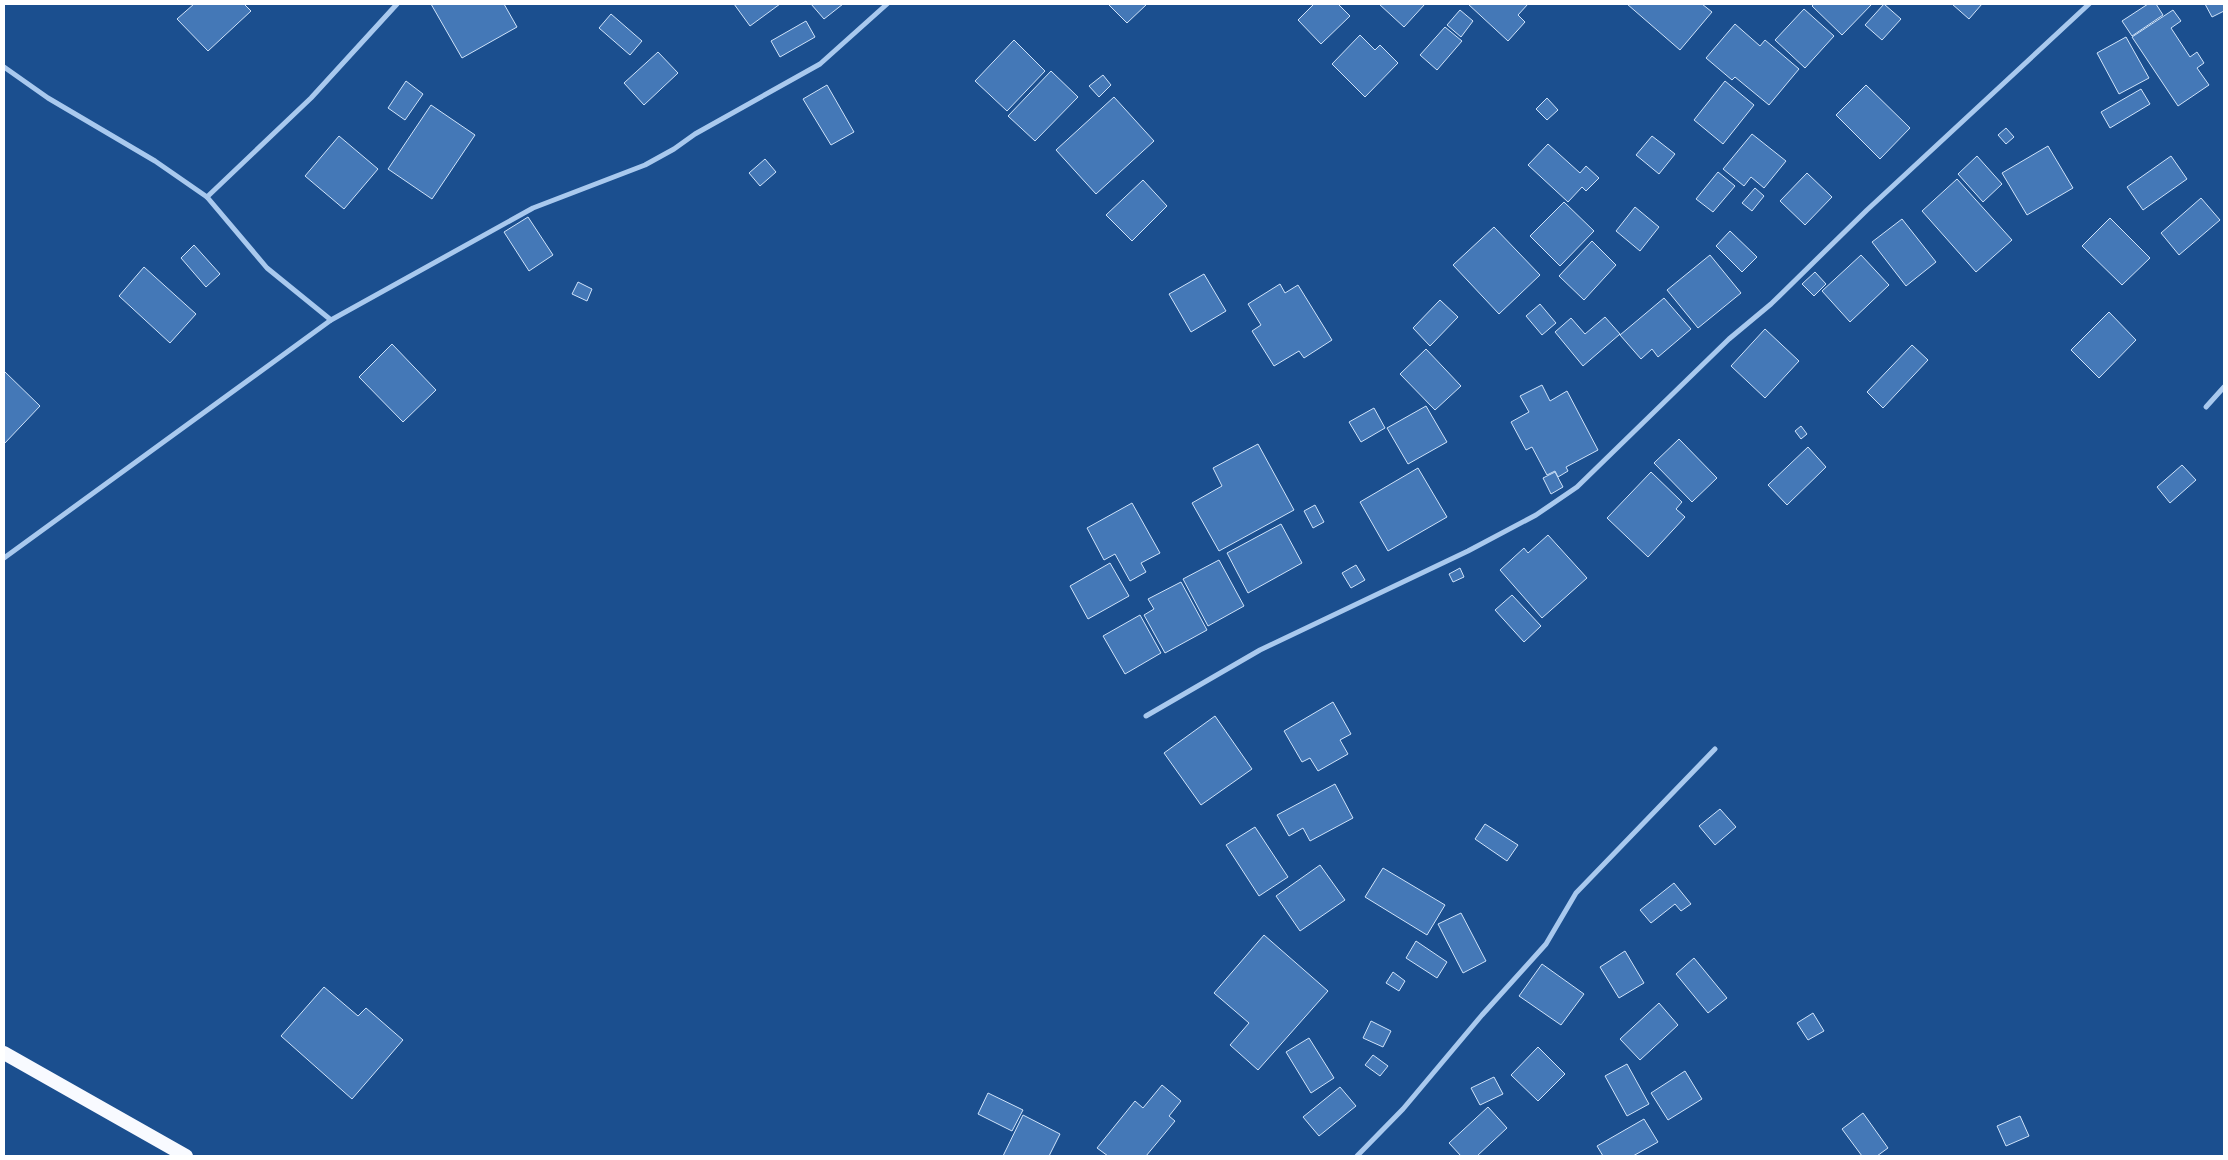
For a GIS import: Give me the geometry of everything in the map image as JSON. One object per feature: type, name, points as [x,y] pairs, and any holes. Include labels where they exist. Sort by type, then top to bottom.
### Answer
[{"type":"highway","points":[[4,1053],[186,1156]]},
{"type":"street","points":[[207,197],[312,98],[398,4]]},
{"type":"street","points":[[4,558],[331,320],[533,208],[646,165],[695,134],[820,64],[887,4]]},
{"type":"street","points":[[1146,716],[1260,650],[1485,542],[1536,515],[1577,487],[1729,339],[1771,304],[1867,210],[2089,4]]},
{"type":"street","points":[[4,67],[48,98],[155,161],[207,197],[267,268],[331,320]]},
{"type":"street","points":[[2206,407],[2224,387]]},
{"type":"street","points":[[1357,1156],[1403,1109],[1482,1014],[1546,944],[1576,893],[1716,749]]},
{"type":"building","points":[[194,4],[244,4],[251,11],[208,51],[177,19]]},
{"type":"building","points":[[431,4],[504,4],[517,27],[462,58]]},
{"type":"building","points":[[734,4],[780,4],[750,26]]},
{"type":"building","points":[[811,4],[843,4],[824,19]]},
{"type":"building","points":[[1108,4],[1147,4],[1127,23]]},
{"type":"building","points":[[1314,4],[1338,4],[1350,16],[1321,44],[1298,20]]},
{"type":"building","points":[[1379,4],[1425,4],[1404,27]]},
{"type":"building","points":[[1468,4],[1528,4],[1518,15],[1525,22],[1508,41]]},
{"type":"building","points":[[1627,4],[1702,4],[1712,12],[1680,50]]},
{"type":"building","points":[[1814,4],[1872,4],[1842,35],[1812,6]]},
{"type":"building","points":[[1884,4],[1901,19],[1882,40],[1865,25]]},
{"type":"building","points":[[1952,4],[1982,4],[1969,19]]},
{"type":"building","points":[[2148,4],[2156,4],[2163,15],[2132,36],[2122,21]]},
{"type":"building","points":[[2205,4],[2224,4],[2224,11],[2212,17]]},
{"type":"building","points":[[1804,9],[1834,36],[1805,68],[1775,40]]},
{"type":"building","points":[[1460,10],[1473,21],[1461,37],[1447,25]]},
{"type":"building","points":[[2173,10],[2181,21],[2171,28],[2190,57],[2197,52],[2204,63],[2197,68],[2209,85],[2178,106],[2132,37]]},
{"type":"building","points":[[611,14],[642,41],[630,55],[599,28]]},
{"type":"building","points":[[806,21],[815,37],[780,57],[771,41]]},
{"type":"building","points":[[1735,24],[1760,46],[1765,40],[1799,69],[1769,105],[1735,77],[1732,80],[1706,58]]},
{"type":"building","points":[[1445,27],[1462,41],[1437,70],[1420,55]]},
{"type":"building","points":[[1360,35],[1375,50],[1380,45],[1398,63],[1365,97],[1332,64]]},
{"type":"building","points":[[2126,37],[2149,78],[2119,94],[2097,53]]},
{"type":"building","points":[[1014,40],[1045,71],[1007,111],[975,81]]},
{"type":"building","points":[[658,52],[678,73],[644,105],[624,83]]},
{"type":"building","points":[[1051,71],[1078,97],[1035,141],[1008,116]]},
{"type":"building","points":[[1103,75],[1111,85],[1099,97],[1089,86]]},
{"type":"building","points":[[406,81],[423,94],[405,120],[388,108]]},
{"type":"building","points":[[1725,81],[1754,105],[1723,144],[1694,120]]},
{"type":"building","points":[[827,85],[854,132],[831,145],[803,99]]},
{"type":"building","points":[[1866,85],[1910,128],[1880,159],[1836,115]]},
{"type":"building","points":[[2141,89],[2150,104],[2110,128],[2101,112]]},
{"type":"building","points":[[1114,97],[1154,141],[1096,194],[1056,150]]},
{"type":"building","points":[[1547,98],[1558,110],[1547,120],[1536,109]]},
{"type":"building","points":[[431,105],[475,135],[432,199],[388,169]]},
{"type":"building","points":[[2006,128],[2014,137],[2006,144],[1998,135]]},
{"type":"building","points":[[1752,134],[1786,161],[1764,188],[1751,177],[1744,186],[1723,169]]},
{"type":"building","points":[[339,136],[378,169],[344,209],[305,176]]},
{"type":"building","points":[[1652,136],[1675,154],[1659,174],[1636,155]]},
{"type":"building","points":[[1548,144],[1580,173],[1586,166],[1599,178],[1586,191],[1582,187],[1568,202],[1528,165]]},
{"type":"building","points":[[2048,146],[2073,188],[2027,215],[2002,173]]},
{"type":"building","points":[[1977,156],[2002,184],[1983,202],[1958,174]]},
{"type":"building","points":[[2171,156],[2187,179],[2143,210],[2127,187]]},
{"type":"building","points":[[765,159],[776,172],[760,186],[749,173]]},
{"type":"building","points":[[1718,172],[1735,186],[1713,212],[1696,199]]},
{"type":"building","points":[[1807,173],[1832,197],[1805,225],[1780,201]]},
{"type":"building","points":[[1957,179],[2012,240],[1976,272],[1922,211]]},
{"type":"building","points":[[1143,180],[1167,206],[1132,241],[1106,215]]},
{"type":"building","points":[[1755,188],[1764,196],[1752,211],[1742,203]]},
{"type":"building","points":[[2201,198],[2220,220],[2179,255],[2161,233]]},
{"type":"building","points":[[1564,202],[1594,231],[1560,266],[1530,236]]},
{"type":"building","points":[[1635,207],[1659,227],[1640,251],[1616,231]]},
{"type":"building","points":[[528,217],[553,255],[529,271],[504,232]]},
{"type":"building","points":[[2110,218],[2150,258],[2122,285],[2082,246]]},
{"type":"building","points":[[1902,219],[1936,262],[1906,286],[1872,242]]},
{"type":"building","points":[[1494,227],[1540,275],[1499,314],[1453,265]]},
{"type":"building","points":[[1730,231],[1757,257],[1742,272],[1716,246]]},
{"type":"building","points":[[1592,241],[1616,265],[1584,300],[1559,276]]},
{"type":"building","points":[[194,245],[220,274],[206,287],[181,258]]},
{"type":"building","points":[[1710,255],[1741,293],[1698,328],[1667,290]]},
{"type":"building","points":[[1861,255],[1889,285],[1850,322],[1822,291]]},
{"type":"building","points":[[144,267],[196,314],[170,343],[119,296]]},
{"type":"building","points":[[1815,272],[1826,284],[1814,296],[1802,284]]},
{"type":"building","points":[[1204,274],[1226,311],[1191,332],[1169,294]]},
{"type":"building","points":[[578,282],[592,289],[587,301],[572,294]]},
{"type":"building","points":[[1280,284],[1285,293],[1298,285],[1332,340],[1304,358],[1299,351],[1274,366],[1252,331],[1261,325],[1248,304]]},
{"type":"building","points":[[1664,298],[1691,329],[1658,357],[1652,349],[1641,359],[1620,335]]},
{"type":"building","points":[[1440,300],[1458,317],[1430,346],[1413,328]]},
{"type":"building","points":[[1540,304],[1556,323],[1542,335],[1526,316]]},
{"type":"building","points":[[2109,312],[2136,340],[2099,378],[2071,350]]},
{"type":"building","points":[[1605,317],[1620,334],[1583,366],[1555,332],[1571,318],[1585,334]]},
{"type":"building","points":[[1765,329],[1799,361],[1765,398],[1731,366]]},
{"type":"building","points":[[392,344],[436,390],[403,422],[359,377]]},
{"type":"building","points":[[1912,345],[1928,360],[1883,408],[1867,392]]},
{"type":"building","points":[[1426,349],[1461,386],[1435,410],[1400,374]]},
{"type":"building","points":[[4,371],[40,406],[4,444]]},
{"type":"building","points":[[1542,385],[1550,401],[1567,391],[1598,450],[1566,467],[1568,471],[1558,477],[1555,471],[1547,475],[1532,447],[1526,450],[1511,422],[1529,412],[1520,396]]},
{"type":"building","points":[[1426,406],[1447,442],[1408,464],[1387,428]]},
{"type":"building","points":[[1374,408],[1385,428],[1361,442],[1349,422]]},
{"type":"building","points":[[1801,426],[1807,434],[1801,439],[1795,431]]},
{"type":"building","points":[[1679,439],[1717,478],[1692,502],[1654,463]]},
{"type":"building","points":[[1258,444],[1294,510],[1219,551],[1192,503],[1222,486],[1213,468]]},
{"type":"building","points":[[1808,447],[1826,467],[1787,505],[1768,485]]},
{"type":"building","points":[[2182,465],[2196,480],[2170,503],[2157,487]]},
{"type":"building","points":[[1418,468],[1447,517],[1388,551],[1360,502]]},
{"type":"building","points":[[1555,472],[1563,487],[1551,494],[1543,478]]},
{"type":"building","points":[[1651,472],[1682,502],[1676,509],[1685,517],[1648,557],[1607,518]]},
{"type":"building","points":[[1132,503],[1160,553],[1141,563],[1146,572],[1130,581],[1115,554],[1104,560],[1087,528]]},
{"type":"building","points":[[1315,505],[1324,522],[1313,528],[1304,511]]},
{"type":"building","points":[[1281,524],[1302,563],[1248,593],[1227,553]]},
{"type":"building","points":[[1548,535],[1587,578],[1542,618],[1500,570],[1524,548],[1528,553]]},
{"type":"building","points":[[1219,560],[1244,606],[1208,626],[1183,579]]},
{"type":"building","points":[[1110,563],[1129,596],[1088,619],[1070,586]]},
{"type":"building","points":[[1356,565],[1365,580],[1351,588],[1342,573]]},
{"type":"building","points":[[1460,568],[1464,577],[1453,582],[1449,574]]},
{"type":"building","points":[[1181,582],[1207,630],[1165,653],[1144,615],[1154,609],[1148,599]]},
{"type":"building","points":[[1512,595],[1541,626],[1524,642],[1495,610]]},
{"type":"building","points":[[1140,615],[1161,653],[1125,674],[1103,636]]},
{"type":"building","points":[[1333,702],[1351,734],[1340,740],[1348,754],[1318,771],[1310,758],[1302,762],[1284,731]]},
{"type":"building","points":[[1215,716],[1252,769],[1201,805],[1164,753]]},
{"type":"building","points":[[1335,784],[1353,818],[1310,841],[1303,828],[1289,836],[1277,815]]},
{"type":"building","points":[[1720,809],[1736,827],[1715,845],[1699,826]]},
{"type":"building","points":[[1485,824],[1518,845],[1507,861],[1475,839]]},
{"type":"building","points":[[1255,827],[1288,877],[1259,896],[1226,845]]},
{"type":"building","points":[[1320,865],[1345,900],[1300,931],[1276,896]]},
{"type":"building","points":[[1383,868],[1445,905],[1427,935],[1365,897]]},
{"type":"building","points":[[1674,883],[1691,904],[1681,911],[1675,904],[1651,923],[1640,910]]},
{"type":"building","points":[[1461,913],[1486,961],[1463,973],[1438,924]]},
{"type":"building","points":[[1264,935],[1328,991],[1258,1070],[1230,1045],[1249,1023],[1214,993]]},
{"type":"building","points":[[1416,941],[1447,962],[1437,978],[1406,958]]},
{"type":"building","points":[[1625,951],[1644,983],[1619,998],[1600,967]]},
{"type":"building","points":[[1694,958],[1727,998],[1708,1013],[1676,974]]},
{"type":"building","points":[[1542,964],[1584,994],[1561,1025],[1519,996]]},
{"type":"building","points":[[1393,972],[1405,981],[1399,991],[1386,983]]},
{"type":"building","points":[[324,987],[358,1016],[366,1008],[403,1040],[352,1099],[281,1036]]},
{"type":"building","points":[[1659,1003],[1678,1025],[1640,1060],[1620,1039]]},
{"type":"building","points":[[1813,1013],[1824,1031],[1808,1040],[1797,1023]]},
{"type":"building","points":[[1371,1021],[1391,1031],[1383,1047],[1363,1038]]},
{"type":"building","points":[[1309,1038],[1334,1078],[1311,1093],[1286,1052]]},
{"type":"building","points":[[1538,1047],[1565,1074],[1538,1101],[1511,1075]]},
{"type":"building","points":[[1373,1055],[1388,1066],[1380,1076],[1365,1065]]},
{"type":"building","points":[[1627,1064],[1649,1104],[1627,1116],[1605,1076]]},
{"type":"building","points":[[1685,1071],[1702,1099],[1668,1120],[1651,1093]]},
{"type":"building","points":[[1494,1077],[1503,1094],[1480,1105],[1471,1088]]},
{"type":"building","points":[[1162,1085],[1181,1101],[1169,1116],[1175,1121],[1146,1156],[1108,1156],[1097,1148],[1135,1101],[1143,1108]]},
{"type":"building","points":[[1340,1087],[1356,1106],[1319,1136],[1303,1117]]},
{"type":"building","points":[[988,1093],[1023,1110],[1012,1131],[978,1114]]},
{"type":"building","points":[[1488,1107],[1507,1128],[1477,1156],[1461,1156],[1449,1143]]},
{"type":"building","points":[[1863,1113],[1888,1148],[1877,1156],[1862,1156],[1842,1129]]},
{"type":"building","points":[[1023,1115],[1060,1134],[1049,1156],[1003,1156]]},
{"type":"building","points":[[2020,1116],[2029,1136],[2006,1146],[1997,1126]]},
{"type":"building","points":[[1644,1119],[1658,1142],[1633,1156],[1603,1156],[1597,1146]]}]
